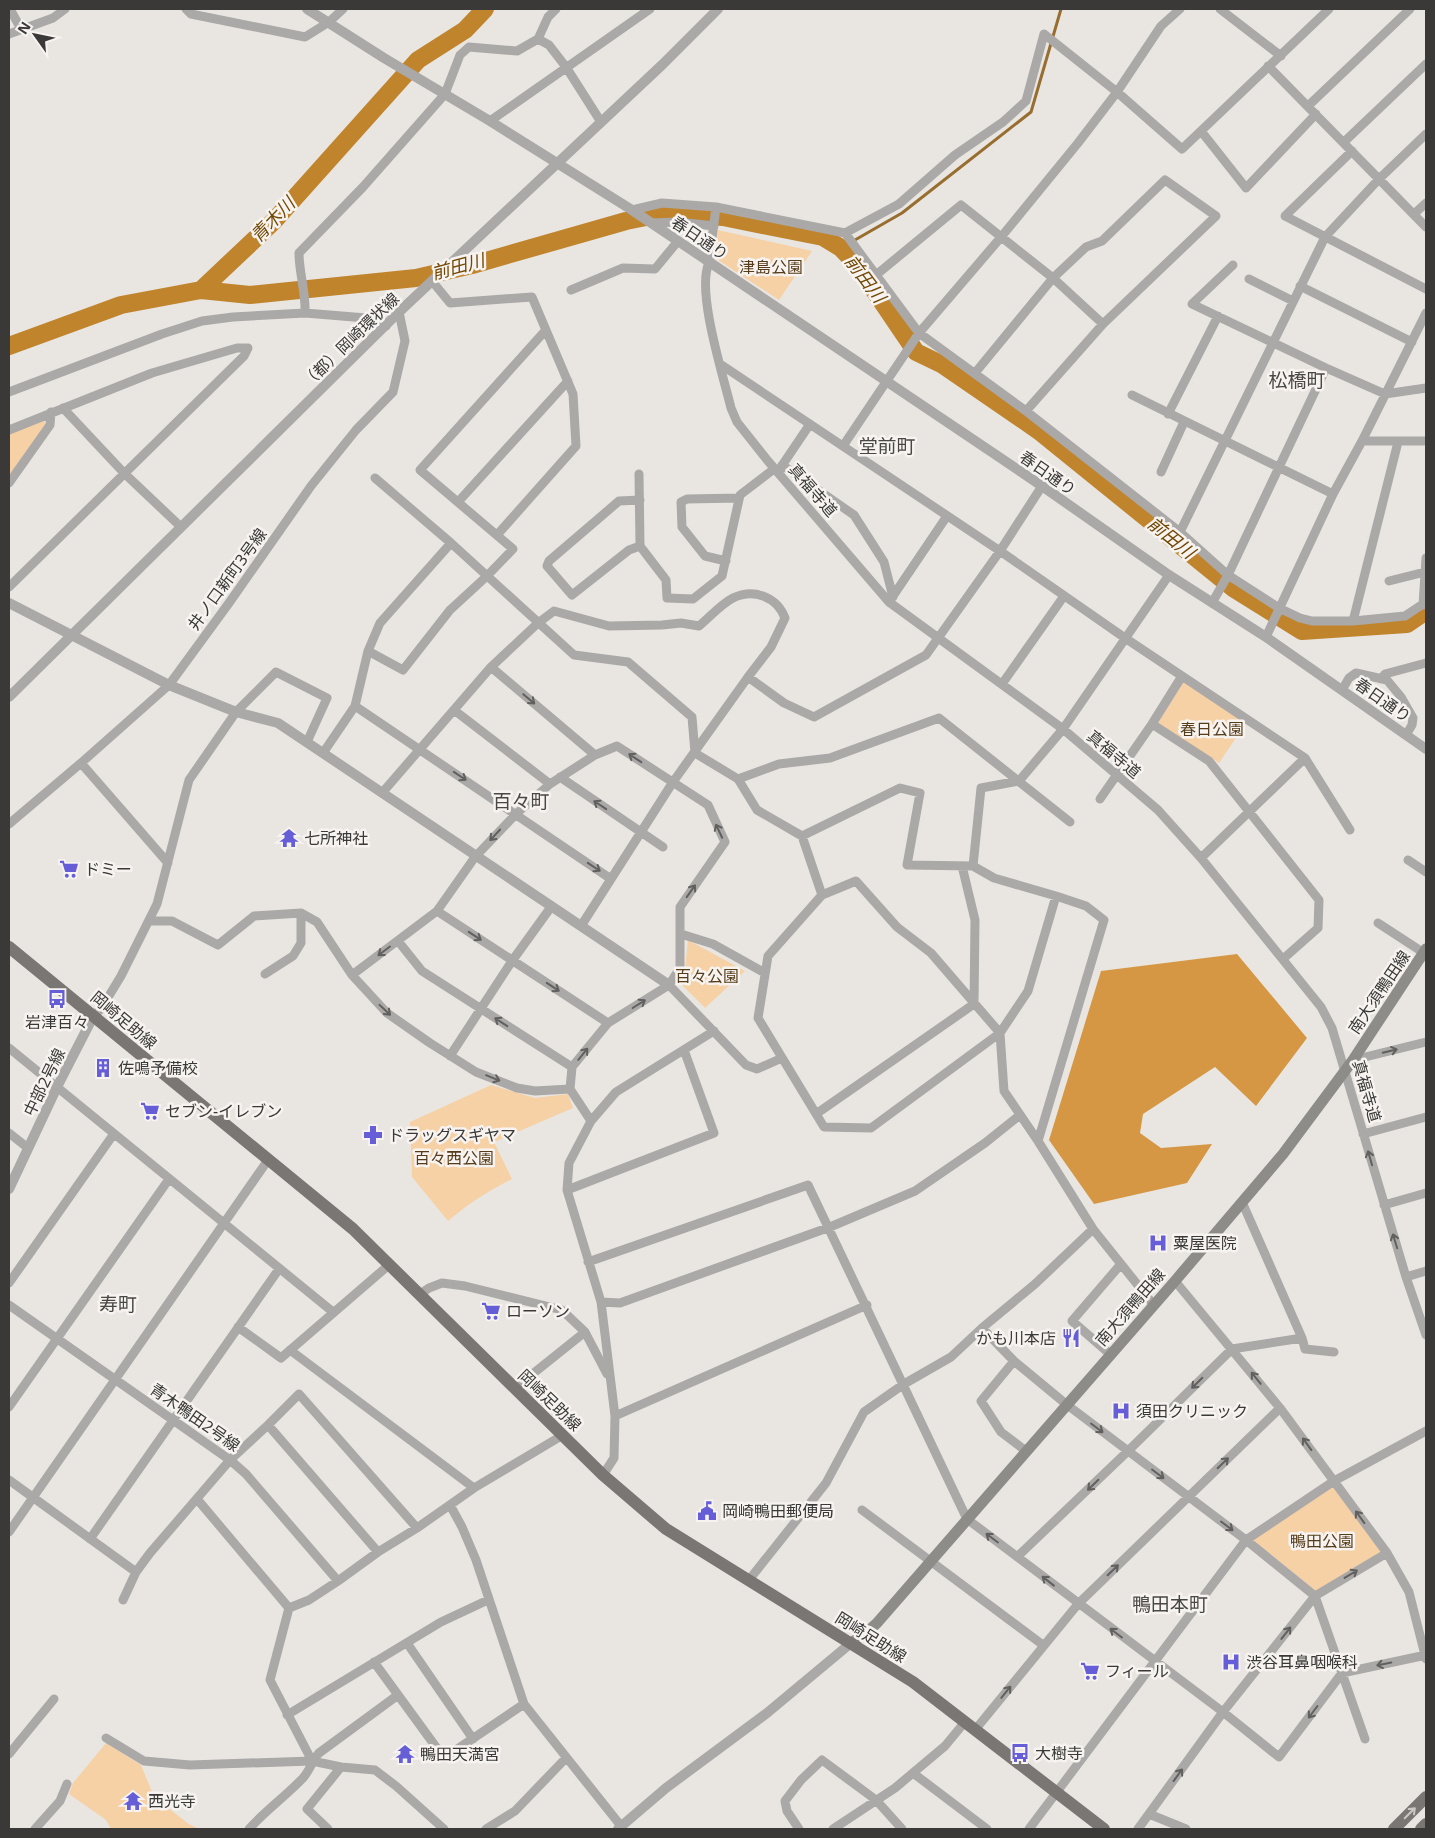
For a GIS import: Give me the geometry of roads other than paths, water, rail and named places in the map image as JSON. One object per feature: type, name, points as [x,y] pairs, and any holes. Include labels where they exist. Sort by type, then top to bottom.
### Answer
[{"type":"main road","name":"岡崎足助線","points":[[9,947],[353,1229],[603,1475],[666,1529],[913,1682],[1104,1829]]},
{"type":"main road","name":"南大須鴨田線","points":[[851,1643],[866,1634],[877,1623],[1283,1154],[1353,1060],[1424,956]]},
{"type":"main road","points":[[1394,1829],[1426,1797]]},
{"type":"main road","points":[[1421,1829],[1426,1824]]},
{"type":"street","points":[[10,9],[21,29]]},
{"type":"street","points":[[9,34],[53,18],[65,9]]},
{"type":"street","points":[[186,9],[191,14],[305,38],[329,22],[343,9]]},
{"type":"street","points":[[307,9],[632,210],[662,204],[716,208],[845,233],[899,204],[955,156],[1003,122],[1026,101],[1044,34],[1117,92],[1182,149],[1326,12]]},
{"type":"street","points":[[305,313],[306,301],[299,270],[299,253],[363,187],[443,94],[460,55],[469,47],[517,51],[538,39],[548,17],[556,9]]},
{"type":"street","points":[[490,121],[650,9]]},
{"type":"street","name":"（都）岡崎環状線","points":[[9,697],[399,312],[663,64],[718,9]]},
{"type":"street","points":[[842,446],[919,333],[1002,236],[1117,92],[1161,26],[1180,9]]},
{"type":"street","points":[[1220,9],[1281,56]]},
{"type":"street","points":[[1315,9],[1326,12]]},
{"type":"street","points":[[1308,106],[1410,9]]},
{"type":"street","points":[[538,39],[549,45],[566,67],[601,122]]},
{"type":"street","points":[[1344,142],[1426,64]]},
{"type":"street","points":[[1268,66],[1426,227]]},
{"type":"street","points":[[1201,131],[1246,188],[1316,114]]},
{"type":"street","points":[[1180,532],[1325,237],[1379,179],[1426,134]]},
{"type":"street","points":[[1352,151],[1285,216],[1426,289]]},
{"type":"street","points":[[975,373],[1053,278],[1086,247],[1102,241],[1165,180],[1216,216],[1103,324],[1026,411]]},
{"type":"street","points":[[1414,214],[1426,203]]},
{"type":"street","points":[[876,275],[962,205],[1053,278],[1103,324]]},
{"type":"street","name":"真福寺道","points":[[716,208],[709,263],[706,270],[706,304],[734,417],[891,599],[1063,729],[1158,810],[1201,858],[1327,1016],[1345,1069],[1406,1277],[1426,1335]]},
{"type":"street","name":"春日通り","points":[[632,210],[1042,486],[1169,575],[1266,637],[1426,749]]},
{"type":"street","points":[[652,224],[678,222],[714,226]]},
{"type":"street","points":[[845,233],[919,333],[1026,411],[1180,532],[1228,575],[1279,608],[1300,618],[1312,621],[1353,621],[1405,616],[1424,604],[1426,558]]},
{"type":"street","points":[[571,290],[623,268],[655,269],[678,241]]},
{"type":"street","points":[[1233,265],[1192,304],[1272,343],[1385,394],[1426,388]]},
{"type":"street","points":[[1249,279],[1292,301]]},
{"type":"street","points":[[433,281],[450,303],[532,297],[573,394],[576,446],[497,536]]},
{"type":"street","points":[[1300,286],[1412,342]]},
{"type":"street","name":"井ノ口新町3号線","points":[[9,824],[169,685],[311,486],[356,430],[393,392],[405,341],[399,312]]},
{"type":"street","points":[[9,392],[162,334],[202,321],[233,316],[305,313],[366,318],[386,326]]},
{"type":"street","points":[[1266,637],[1333,494],[1362,442],[1412,342],[1423,327],[1426,313]]},
{"type":"street","points":[[1168,414],[1218,316]]},
{"type":"street","points":[[368,651],[403,670],[450,610],[487,576],[512,549],[420,470],[545,331]]},
{"type":"street","points":[[9,430],[152,373],[237,348],[248,348],[244,356],[9,587]]},
{"type":"street","points":[[720,364],[1000,551],[1125,638],[1304,758],[1350,830]]},
{"type":"street","points":[[1212,603],[1228,575],[1326,368]]},
{"type":"street","points":[[458,502],[568,381]]},
{"type":"street","points":[[1132,395],[1223,442],[1333,494]]},
{"type":"street","points":[[63,408],[124,473],[181,528]]},
{"type":"street","points":[[9,483],[50,425],[51,412]]},
{"type":"street","points":[[1160,472],[1184,422]]},
{"type":"street","points":[[639,474],[640,546],[666,580],[668,600],[693,599],[722,576],[741,493],[778,468],[810,424]]},
{"type":"street","points":[[1362,442],[1426,441]]},
{"type":"street","points":[[1353,621],[1398,442]]},
{"type":"street","points":[[778,468],[854,515],[884,562],[891,599]]},
{"type":"street","points":[[375,478],[451,543],[574,655],[628,662],[692,717],[695,753]]},
{"type":"street","points":[[748,677],[784,703],[814,717],[926,655],[1000,551],[1042,486]]},
{"type":"street","points":[[726,561],[703,554],[682,527],[682,502],[687,499],[739,498]]},
{"type":"street","points":[[640,500],[620,501],[549,561],[547,566],[572,595],[629,550],[640,546]]},
{"type":"street","points":[[891,599],[947,516]]},
{"type":"street","points":[[323,753],[355,706],[368,651],[380,623],[451,543]]},
{"type":"street","points":[[1389,581],[1425,572]]},
{"type":"street","points":[[973,866],[981,788],[1019,781],[1063,729],[1169,575]]},
{"type":"street","points":[[382,793],[491,667],[538,623],[554,611],[609,626],[681,623],[699,626],[732,598],[747,594],[761,595],[772,599],[783,612],[785,618],[771,647],[673,782],[581,926]]},
{"type":"street","points":[[1002,684],[1064,596]]},
{"type":"street","points":[[9,603],[169,685],[236,712],[278,723],[669,985],[746,1065],[757,1069],[782,1058]]},
{"type":"street","points":[[1381,679],[1385,674],[1426,663]]},
{"type":"street","points":[[491,667],[595,755]]},
{"type":"street","points":[[94,1015],[101,1009],[121,976],[157,904],[189,780],[236,712],[276,672],[327,698],[307,742]]},
{"type":"street","points":[[1342,690],[1356,673],[1386,680],[1402,697],[1413,718],[1412,725],[1406,735]]},
{"type":"street","points":[[1100,799],[1152,724],[1182,676]]},
{"type":"street","points":[[355,706],[611,879]]},
{"type":"street","points":[[454,710],[550,784]]},
{"type":"street","points":[[738,779],[779,764],[830,758],[939,718],[1070,822]]},
{"type":"street","points":[[1152,724],[1209,761],[1319,900],[1318,928],[1283,959]]},
{"type":"street","points":[[352,975],[437,911],[475,856],[516,814],[550,784],[595,755],[618,746],[708,805],[725,842],[680,907],[680,968],[669,985],[608,1023],[572,1067],[570,1089],[591,1121]]},
{"type":"street","points":[[695,753],[738,779],[757,810],[802,836],[822,895]]},
{"type":"street","points":[[1201,858],[1304,758]]},
{"type":"street","points":[[81,763],[168,863]]},
{"type":"street","points":[[560,777],[663,847]]},
{"type":"street","points":[[802,836],[900,788],[920,793],[907,865],[973,866],[994,878],[1086,906],[1104,920],[1038,1140]]},
{"type":"street","points":[[1408,860],[1426,872]]},
{"type":"street","points":[[962,866],[976,920],[974,1004]]},
{"type":"street","points":[[1056,896],[1028,991],[1000,1033],[871,1128],[824,1128],[758,1018],[768,956],[822,895],[856,881],[896,927],[931,953],[1000,1033],[1004,1091],[1038,1140],[1093,1229],[1153,1304]]},
{"type":"street","points":[[450,1056],[512,961],[551,907]]},
{"type":"street","points":[[437,911],[608,1023]]},
{"type":"street","points":[[150,921],[172,921],[218,945],[254,916],[301,913],[317,922],[352,975],[386,1013],[450,1056],[476,1072],[517,1088],[534,1091],[570,1089]]},
{"type":"street","points":[[265,974],[293,956],[301,943],[301,913]]},
{"type":"street","points":[[1378,924],[1424,956]]},
{"type":"street","points":[[681,934],[713,944],[765,973]]},
{"type":"street","points":[[398,940],[422,970],[572,1067]]},
{"type":"street","points":[[816,1114],[974,1004]]},
{"type":"street","name":"中部2号線","points":[[9,1189],[57,1087],[94,1015]]},
{"type":"street","points":[[603,1475],[614,1458],[615,1416],[601,1302],[566,1190],[568,1163],[591,1121],[616,1092],[714,1031]]},
{"type":"street","points":[[1353,1060],[1426,1042]]},
{"type":"street","points":[[9,1048],[113,1135],[333,1312]]},
{"type":"street","points":[[566,1190],[714,1133],[684,1050]]},
{"type":"street","points":[[601,1302],[620,1303],[830,1227],[914,1191],[985,1143],[1020,1115]]},
{"type":"street","points":[[1364,1134],[1426,1117]]},
{"type":"street","points":[[9,1133],[28,1148]]},
{"type":"street","points":[[9,1283],[113,1135]]},
{"type":"street","points":[[9,1532],[268,1160]]},
{"type":"street","points":[[9,1407],[169,1179]]},
{"type":"street","points":[[588,1262],[808,1185],[830,1227],[967,1519],[1223,1712],[1279,1757],[1342,1673],[1426,1657],[1409,1592],[1387,1553],[1280,1408],[1175,1280]]},
{"type":"street","points":[[1384,1205],[1426,1193]]},
{"type":"street","points":[[1242,1202],[1302,1338],[1305,1349],[1334,1352]]},
{"type":"street","points":[[749,1580],[826,1483],[864,1412],[904,1384],[951,1358],[982,1328],[1035,1284],[1093,1229]]},
{"type":"street","points":[[238,1327],[281,1358],[390,1264]]},
{"type":"street","points":[[1110,1354],[1072,1321],[1122,1264]]},
{"type":"street","points":[[90,1539],[279,1269]]},
{"type":"street","points":[[1406,1277],[1426,1271]]},
{"type":"street","points":[[420,1294],[442,1283],[465,1286],[562,1310],[585,1332],[610,1381]]},
{"type":"street","name":"青木鴨田2号線","points":[[9,1305],[230,1460],[246,1474],[338,1581]]},
{"type":"street","points":[[615,1416],[867,1305]]},
{"type":"street","points":[[982,1328],[1014,1360],[1066,1404],[1246,1540],[1315,1596],[1365,1739]]},
{"type":"street","points":[[515,1388],[585,1332]]},
{"type":"street","points":[[1017,1557],[1232,1349],[1302,1338]]},
{"type":"street","points":[[290,1350],[474,1488]]},
{"type":"street","points":[[1014,1360],[980,1400],[1001,1432],[1026,1451]]},
{"type":"street","points":[[123,1600],[136,1572],[230,1460],[299,1394],[417,1528]]},
{"type":"street","points":[[975,1730],[1078,1604],[1280,1408]]},
{"type":"street","points":[[268,1425],[378,1552]]},
{"type":"street","points":[[1029,1829],[1246,1540],[1334,1480],[1426,1431]]},
{"type":"street","points":[[288,1608],[309,1600],[474,1488],[563,1435]]},
{"type":"street","points":[[9,1480],[136,1572]]},
{"type":"street","points":[[197,1499],[288,1608]]},
{"type":"street","points":[[450,1505],[462,1527],[472,1552],[524,1704],[620,1828],[666,1788],[767,1713],[851,1643]]},
{"type":"street","points":[[862,1510],[1043,1645]]},
{"type":"street","points":[[1138,1829],[1223,1712],[1315,1596],[1387,1553]]},
{"type":"street","points":[[287,1715],[441,1622],[488,1600]]},
{"type":"street","points":[[288,1608],[270,1680],[312,1761]]},
{"type":"street","points":[[406,1643],[472,1739]]},
{"type":"street","points":[[374,1662],[444,1758],[524,1704]]},
{"type":"street","points":[[249,1829],[310,1771],[312,1761],[320,1753],[398,1695]]},
{"type":"street","points":[[9,1754],[54,1699]]},
{"type":"street","points":[[833,1829],[895,1788],[945,1746],[964,1723]]},
{"type":"street","points":[[106,1738],[144,1761],[190,1765],[312,1761],[341,1767],[375,1770],[444,1829]]},
{"type":"street","points":[[486,1829],[514,1811],[566,1758]]},
{"type":"street","points":[[799,1829],[786,1811],[785,1801],[822,1760],[876,1800],[902,1829]]},
{"type":"street","points":[[328,1829],[307,1809],[341,1767]]},
{"type":"street","points":[[913,1773],[987,1829]]},
{"type":"street","points":[[35,1829],[60,1801],[67,1784]]},
{"type":"street","points":[[1149,1814],[1186,1829]]},
{"type":"waterway","name":"青木川","points":[[9,346],[121,305],[201,290],[273,222],[418,60],[465,30],[485,9]]},
{"type":"waterway","points":[[841,248],[902,213],[1031,112],[1061,9]]},
{"type":"waterway","name":"前田川","points":[[201,290],[250,295],[416,278],[472,265],[626,221],[666,213],[723,217],[823,237],[841,248],[857,265],[916,352],[943,365],[1039,431],[1233,588],[1302,631],[1407,624],[1426,611]]},
{"type":"place","name":"七所神社","points":[[289,838]]},
{"type":"place","name":"ドミー","points":[[69,869]]},
{"type":"place","name":"岩津百々","points":[[57,999]]},
{"type":"place","name":"佐鳴予備校","points":[[103,1068]]},
{"type":"place","name":"セブン-イレブン","points":[[150,1111]]},
{"type":"place","name":"ドラッグスギヤマ","points":[[373,1135]]},
{"type":"place","name":"粟屋医院","points":[[1158,1243]]},
{"type":"place","name":"ローソン","points":[[491,1311]]},
{"type":"place","name":"かも川本店","points":[[1071,1338]]},
{"type":"place","name":"須田クリニック","points":[[1121,1411]]},
{"type":"place","name":"岡崎鴨田郵便局","points":[[707,1511]]},
{"type":"place","name":"渋谷耳鼻咽喉科","points":[[1231,1662]]},
{"type":"place","name":"フィール","points":[[1090,1671]]},
{"type":"place","name":"大樹寺","points":[[1020,1753]]},
{"type":"place","name":"鴨田天満宮","points":[[405,1754]]},
{"type":"place","name":"西光寺","points":[[133,1801]]},
{"type":"district","name":"松橋町","points":[[1297,380]]},
{"type":"district","name":"堂前町","points":[[887,446]]},
{"type":"district","name":"百々町","points":[[521,801]]},
{"type":"district","name":"寿町","points":[[118,1304]]},
{"type":"district","name":"鴨田本町","points":[[1170,1604]]},
{"type":"park label","name":"津島公園","points":[[771,267]]},
{"type":"park label","name":"春日公園","points":[[1212,729]]},
{"type":"park label","name":"百々公園","points":[[707,976]]},
{"type":"park label","name":"百々西公園","points":[[454,1158]]},
{"type":"park label","name":"鴨田公園","points":[[1322,1541]]}]
